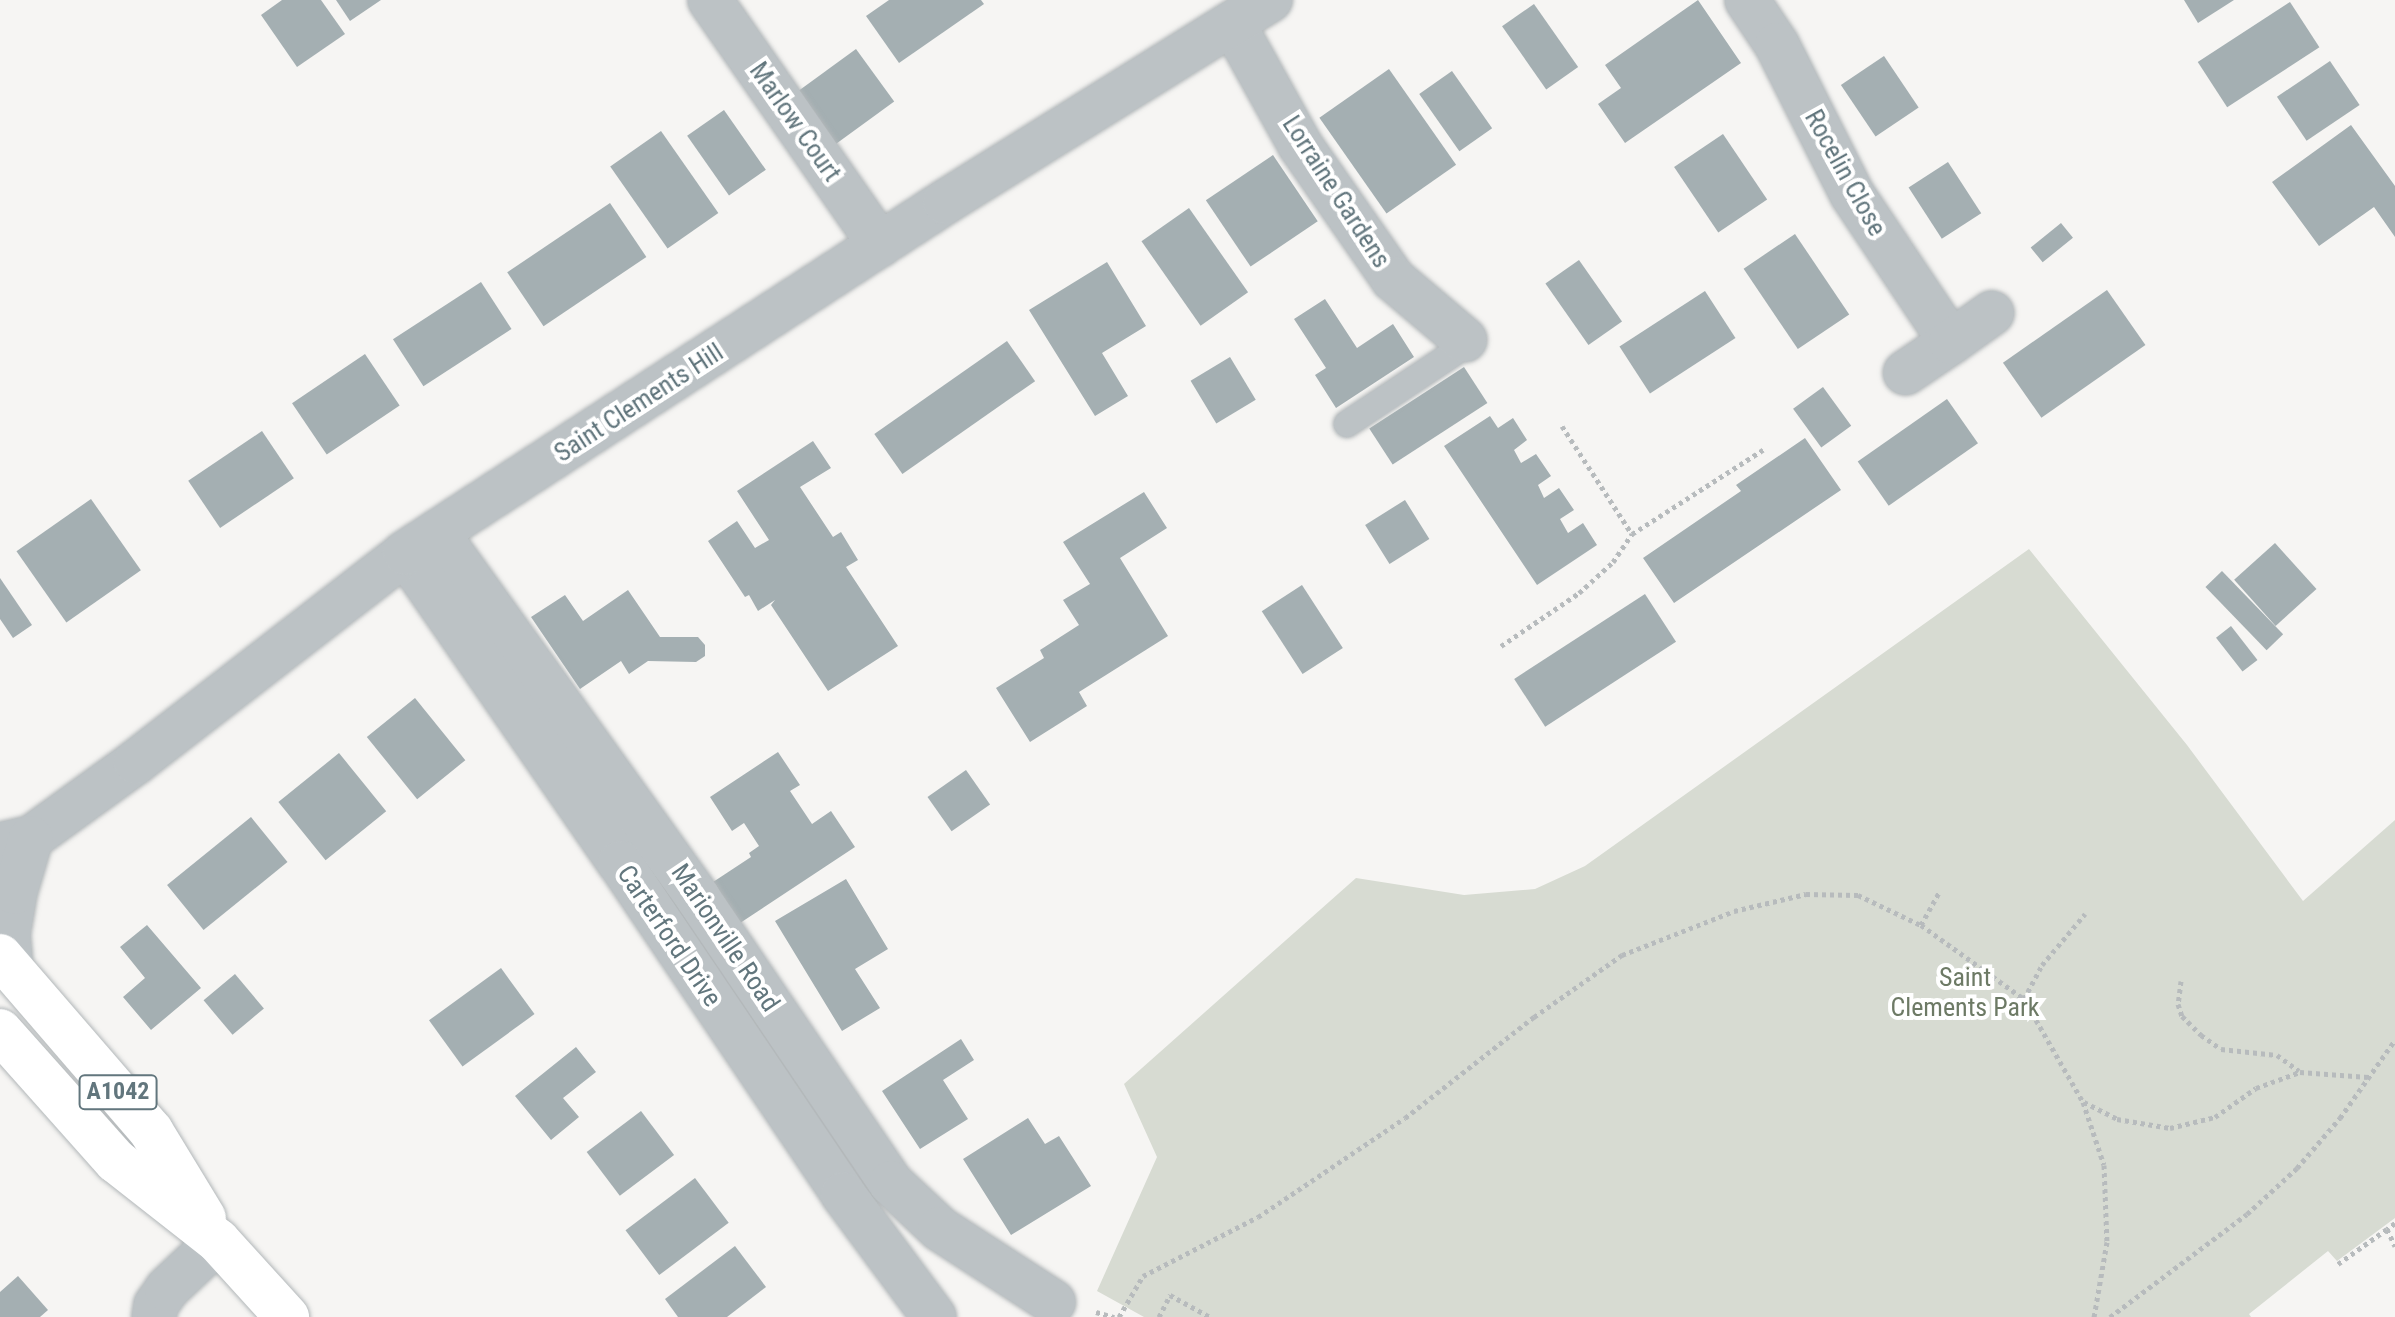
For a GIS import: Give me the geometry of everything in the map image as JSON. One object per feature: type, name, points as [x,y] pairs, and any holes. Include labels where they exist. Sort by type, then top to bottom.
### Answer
[{"type":"highway","name":"A1042","points":[[6,962],[151,1131],[218,1241]]},
{"type":"highway","name":"A1042","points":[[0,1031],[116,1161],[218,1241],[287,1317]]},
{"type":"street","name":"Marlow Court","points":[[710,0],[880,245]]},
{"type":"street","name":"Saint Clements Hill","points":[[6,962],[15,892],[16,842],[136,762],[421,543],[880,245],[1270,0]]},
{"type":"street","name":"Rocelin Close","points":[[1747,0],[1777,45],[1852,194],[1951,342]]},
{"type":"street","name":"Lorraine Gardens","points":[[1233,24],[1300,145],[1393,279],[1460,347]]},
{"type":"street","points":[[1905,373],[1992,313]]},
{"type":"street","name":"Marionville Road","points":[[421,543],[698,898],[891,1183],[940,1229],[1053,1302]]},
{"type":"street","name":"Carterford Drive","points":[[421,543],[620,863],[843,1194],[934,1317]]},
{"type":"street","points":[[154,1317],[156,1305],[167,1289],[218,1241]]},
{"type":"lane","points":[[1347,424],[1460,347]]},
{"type":"path","points":[[1562,426],[1632,534]]},
{"type":"path","points":[[1501,646],[1579,593],[1613,562],[1632,534],[1763,450]]},
{"type":"path","points":[[1921,925],[1939,893]]},
{"type":"path","points":[[1119,1317],[1143,1276],[1258,1217],[1405,1118],[1534,1017],[1622,955],[1734,911],[1806,894],[1858,895],[1921,925],[2024,999],[2083,1102],[2104,1165],[2107,1242],[2094,1317]]},
{"type":"path","points":[[2024,999],[2042,965],[2085,914]]},
{"type":"path","points":[[2181,981],[2178,1004],[2182,1016],[2201,1035],[2221,1049],[2277,1055],[2300,1072]]},
{"type":"path","points":[[2110,1317],[2247,1214],[2297,1168],[2395,1040]]},
{"type":"path","points":[[2083,1102],[2117,1119],[2170,1128],[2215,1117],[2256,1088],[2300,1072],[2369,1077]]},
{"type":"path","points":[[2338,1264],[2395,1223]]},
{"type":"path","points":[[2387,1229],[2395,1246]]},
{"type":"path","points":[[1159,1317],[1170,1295],[1210,1317]]},
{"type":"green space","name":"Saint Clements Park","points":[[2029,549],[2187,745],[2303,901],[2395,820],[2395,1218],[2337,1261],[2328,1251],[2249,1314],[2251,1317],[1144,1317],[1097,1291],[1157,1157],[1124,1084],[1356,878],[1464,895],[1535,889],[1585,866]]},
{"type":"building","points":[[282,0],[321,0],[345,34],[297,67],[261,15]]},
{"type":"building","points":[[336,0],[381,0],[350,21]]},
{"type":"building","points":[[889,0],[981,0],[984,4],[899,63],[866,16]]},
{"type":"building","points":[[1698,0],[1741,63],[1625,143],[1598,104],[1621,88],[1605,65]]},
{"type":"building","points":[[2184,0],[2234,0],[2198,23]]},
{"type":"building","points":[[2290,2],[2319,47],[2227,107],[2198,62]]},
{"type":"building","points":[[1534,4],[1578,67],[1546,89],[1502,26]]},
{"type":"building","points":[[856,49],[894,102],[835,144],[797,92]]},
{"type":"building","points":[[1884,56],[1919,107],[1876,136],[1841,85]]},
{"type":"building","points":[[2330,61],[2360,105],[2307,141],[2277,97]]},
{"type":"building","points":[[1389,69],[1456,165],[1386,214],[1319,118]]},
{"type":"building","points":[[1452,71],[1492,128],[1459,151],[1419,94]]},
{"type":"building","points":[[724,110],[766,170],[729,196],[687,136]]},
{"type":"building","points":[[2351,125],[2395,186],[2395,237],[2374,207],[2319,246],[2272,182]]},
{"type":"building","points":[[661,131],[718,213],[668,248],[610,167]]},
{"type":"building","points":[[1723,134],[1767,199],[1718,232],[1674,167]]},
{"type":"building","points":[[1273,155],[1318,221],[1251,267],[1206,200]]},
{"type":"building","points":[[1948,162],[1981,213],[1942,239],[1909,188]]},
{"type":"building","points":[[610,203],[646,257],[544,326],[507,272]]},
{"type":"building","points":[[1189,208],[1248,292],[1201,326],[1141,241]]},
{"type":"building","points":[[2061,223],[2073,238],[2043,262],[2031,248]]},
{"type":"building","points":[[1795,234],[1849,314],[1798,349],[1744,269]]},
{"type":"building","points":[[1579,260],[1622,321],[1588,345],[1545,284]]},
{"type":"building","points":[[1107,262],[1146,326],[1102,353],[1128,396],[1095,416],[1029,310]]},
{"type":"building","points":[[481,282],[511,329],[423,386],[393,339]]},
{"type":"building","points":[[2107,290],[2145,345],[2041,418],[2003,363]]},
{"type":"building","points":[[1705,291],[1735,338],[1650,394],[1619,347]]},
{"type":"building","points":[[1325,299],[1357,348],[1393,324],[1414,357],[1336,408],[1315,375],[1326,368],[1294,319]]},
{"type":"building","points":[[1007,341],[1035,381],[902,474],[874,434]]},
{"type":"building","points":[[365,354],[400,405],[327,455],[292,403]]},
{"type":"building","points":[[1230,357],[1256,400],[1216,424],[1191,381]]},
{"type":"building","points":[[1464,367],[1487,403],[1393,465],[1369,429]]},
{"type":"building","points":[[1823,387],[1851,426],[1821,448],[1793,409]]},
{"type":"building","points":[[1947,399],[1978,443],[1889,506],[1858,462]]},
{"type":"building","points":[[1490,416],[1498,428],[1513,418],[1527,440],[1514,450],[1521,463],[1536,454],[1551,476],[1538,485],[1544,498],[1559,488],[1574,510],[1560,519],[1568,533],[1583,523],[1597,545],[1537,585],[1444,446]]},
{"type":"building","points":[[262,431],[294,478],[220,528],[188,481]]},
{"type":"building","points":[[1805,438],[1841,490],[1674,603],[1643,558],[1741,491],[1736,485]]},
{"type":"building","points":[[813,441],[831,468],[800,487],[833,537],[841,532],[858,560],[846,567],[898,646],[828,691],[771,605],[775,600],[758,611],[749,595],[745,597],[708,541],[737,521],[755,548],[769,540],[737,491]]},
{"type":"building","points":[[1144,492],[1167,528],[1120,558],[1168,636],[1079,692],[1087,706],[1030,742],[996,688],[1044,658],[1040,650],[1079,625],[1063,600],[1090,584],[1063,542]]},
{"type":"building","points":[[91,499],[141,570],[66,622],[16,551]]},
{"type":"building","points":[[1405,500],[1429,539],[1390,564],[1365,525]]},
{"type":"building","points":[[2275,543],[2316,589],[2276,626],[2234,580]]},
{"type":"building","points":[[2222,571],[2283,634],[2267,650],[2205,587]]},
{"type":"building","points":[[0,578],[32,625],[13,638],[0,619]]},
{"type":"building","points":[[1302,585],[1343,648],[1303,674],[1262,611]]},
{"type":"building","points":[[628,590],[660,637],[698,637],[705,645],[705,656],[696,662],[648,661],[629,674],[621,661],[580,689],[531,617],[565,595],[583,621]]},
{"type":"building","points":[[1645,594],[1676,642],[1545,727],[1514,679]]},
{"type":"building","points":[[2231,626],[2257,660],[2243,672],[2216,638]]},
{"type":"building","points":[[415,698],[465,760],[417,799],[367,737]]},
{"type":"building","points":[[778,752],[800,785],[790,791],[812,824],[831,811],[855,847],[734,927],[707,886],[751,857],[749,853],[759,846],[744,823],[732,831],[710,797]]},
{"type":"building","points":[[339,753],[386,811],[326,860],[278,802]]},
{"type":"building","points":[[966,770],[990,804],[952,831],[927,797]]},
{"type":"building","points":[[251,817],[288,862],[204,930],[167,885]]},
{"type":"building","points":[[846,879],[888,949],[855,969],[880,1008],[842,1031],[775,921]]},
{"type":"building","points":[[147,925],[201,988],[151,1030],[123,997],[145,978],[120,947]]},
{"type":"building","points":[[501,968],[535,1014],[463,1066],[429,1020]]},
{"type":"building","points":[[235,974],[264,1008],[233,1035],[204,1000]]},
{"type":"building","points":[[961,1039],[974,1060],[943,1080],[968,1119],[920,1149],[882,1091]]},
{"type":"building","points":[[576,1047],[596,1072],[563,1098],[579,1117],[551,1140],[515,1096]]},
{"type":"building","points":[[641,1111],[674,1155],[620,1196],[587,1152]]},
{"type":"building","points":[[1028,1118],[1045,1144],[1059,1136],[1091,1186],[1011,1235],[963,1159]]},
{"type":"building","points":[[695,1178],[729,1223],[659,1275],[626,1230]]},
{"type":"building","points":[[735,1246],[766,1287],[727,1317],[678,1317],[665,1299]]},
{"type":"building","points":[[18,1276],[48,1310],[40,1317],[0,1317],[0,1292]]}]
